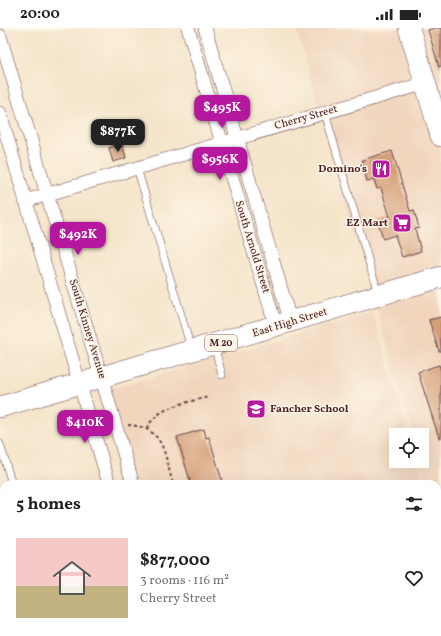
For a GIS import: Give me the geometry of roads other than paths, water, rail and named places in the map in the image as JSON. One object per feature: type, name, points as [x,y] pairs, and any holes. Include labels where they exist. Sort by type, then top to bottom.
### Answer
[{"type":"main road","points":[[409,28],[441,136]]},
{"type":"main road","name":"East High Street","points":[[0,408],[284,325],[441,277]]},
{"type":"street","name":"South Arnold Street","points":[[188,28],[222,142],[284,325]]},
{"type":"street","name":"South Arnold Street","points":[[204,28],[237,138],[284,325]]},
{"type":"street","name":"South Kinney Avenue","points":[[0,36],[131,480]]},
{"type":"street","name":"Cherry Street","points":[[25,201],[426,83]]},
{"type":"street","name":"South Kinney Avenue","points":[[0,113],[109,480]]},
{"type":"lane","points":[[326,113],[379,296]]},
{"type":"lane","points":[[137,168],[191,352]]},
{"type":"lane","points":[[214,345],[222,375]]},
{"type":"lane","points":[[0,444],[11,480]]},
{"type":"place","name":"Domino's","points":[[381,169]]},
{"type":"place","name":"EZ Mart","points":[[402,223]]},
{"type":"place","name":"Fancher School","points":[[256,409]]}]
